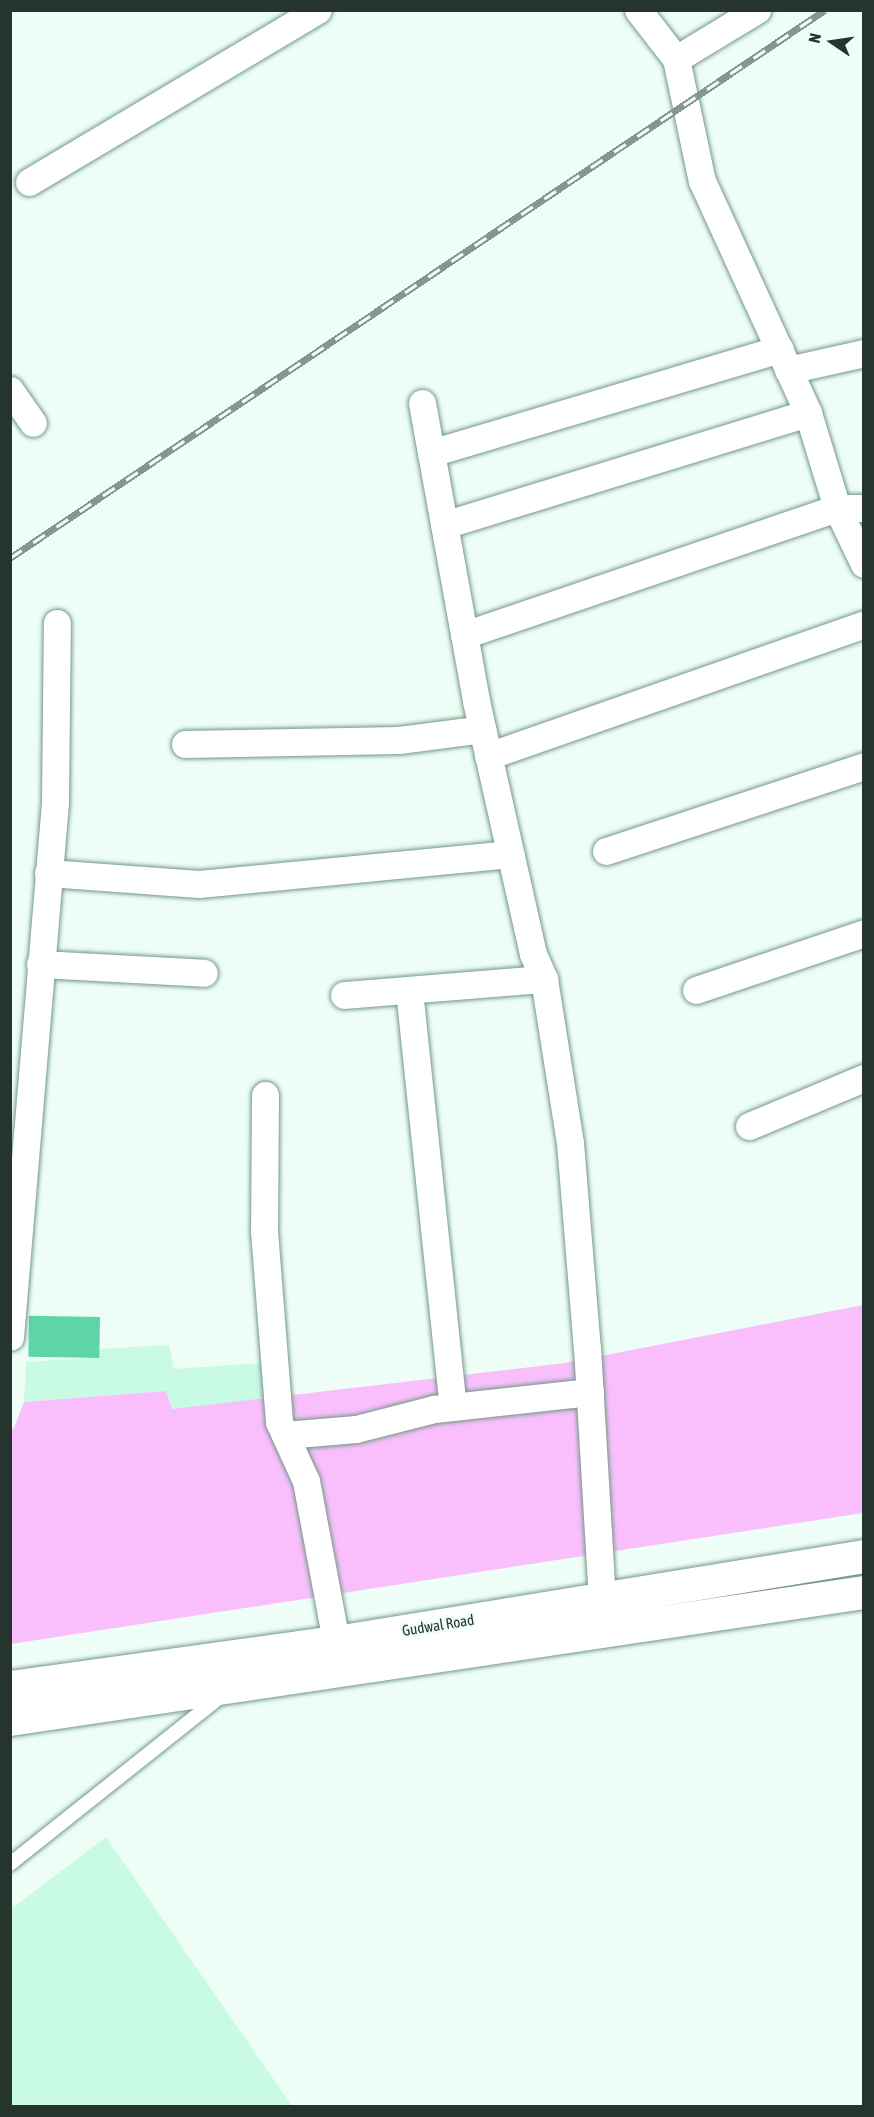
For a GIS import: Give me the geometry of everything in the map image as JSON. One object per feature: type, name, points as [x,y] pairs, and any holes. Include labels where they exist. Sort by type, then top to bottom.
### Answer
[{"type":"main road","name":"Gudwal Road","points":[[10,1687],[336,1642],[864,1556]]},
{"type":"main road","name":"Gudwal Road","points":[[10,1719],[864,1592]]},
{"type":"street","points":[[28,182],[318,10]]},
{"type":"street","points":[[638,10],[676,59],[702,181],[850,508],[864,564]]},
{"type":"street","points":[[676,59],[757,10]]},
{"type":"street","points":[[431,453],[784,359],[864,353]]},
{"type":"street","points":[[10,390],[33,423]]},
{"type":"street","points":[[422,404],[482,729],[533,954],[544,979],[570,1143],[590,1392],[602,1599]]},
{"type":"street","points":[[444,525],[808,413]]},
{"type":"street","points":[[464,635],[850,508]]},
{"type":"street","points":[[10,1337],[55,802],[57,623]]},
{"type":"street","points":[[488,756],[864,624]]},
{"type":"street","points":[[185,744],[399,740],[482,729]]},
{"type":"street","points":[[606,851],[864,766]]},
{"type":"street","points":[[48,873],[199,884],[511,854]]},
{"type":"street","points":[[696,990],[864,933]]},
{"type":"street","points":[[40,964],[204,973]]},
{"type":"street","points":[[344,995],[544,979]]},
{"type":"street","points":[[409,990],[453,1407]]},
{"type":"street","points":[[748,1125],[864,1078]]},
{"type":"street","points":[[265,1095],[264,1231],[279,1422],[306,1481],[336,1642]]},
{"type":"street","points":[[285,1435],[356,1430],[453,1407],[590,1392]]},
{"type":"lane","points":[[10,1864],[233,1686],[246,1654]]},
{"type":"shaded area","points":[[863,1305],[863,1513],[11,1644],[11,1429],[14,1428],[24,1402],[166,1391],[172,1409],[565,1363]]},
{"type":"shaded area","points":[[169,1345],[174,1369],[274,1362],[274,1398],[172,1409],[166,1391],[24,1402],[26,1362],[99,1357],[99,1349]]},
{"type":"shaded area","points":[[106,1837],[292,2106],[11,2106],[11,1909]]},
{"type":"building","points":[[29,1316],[100,1317],[99,1358],[28,1357]]},
{"type":"railway","points":[[10,558],[825,10]]}]
